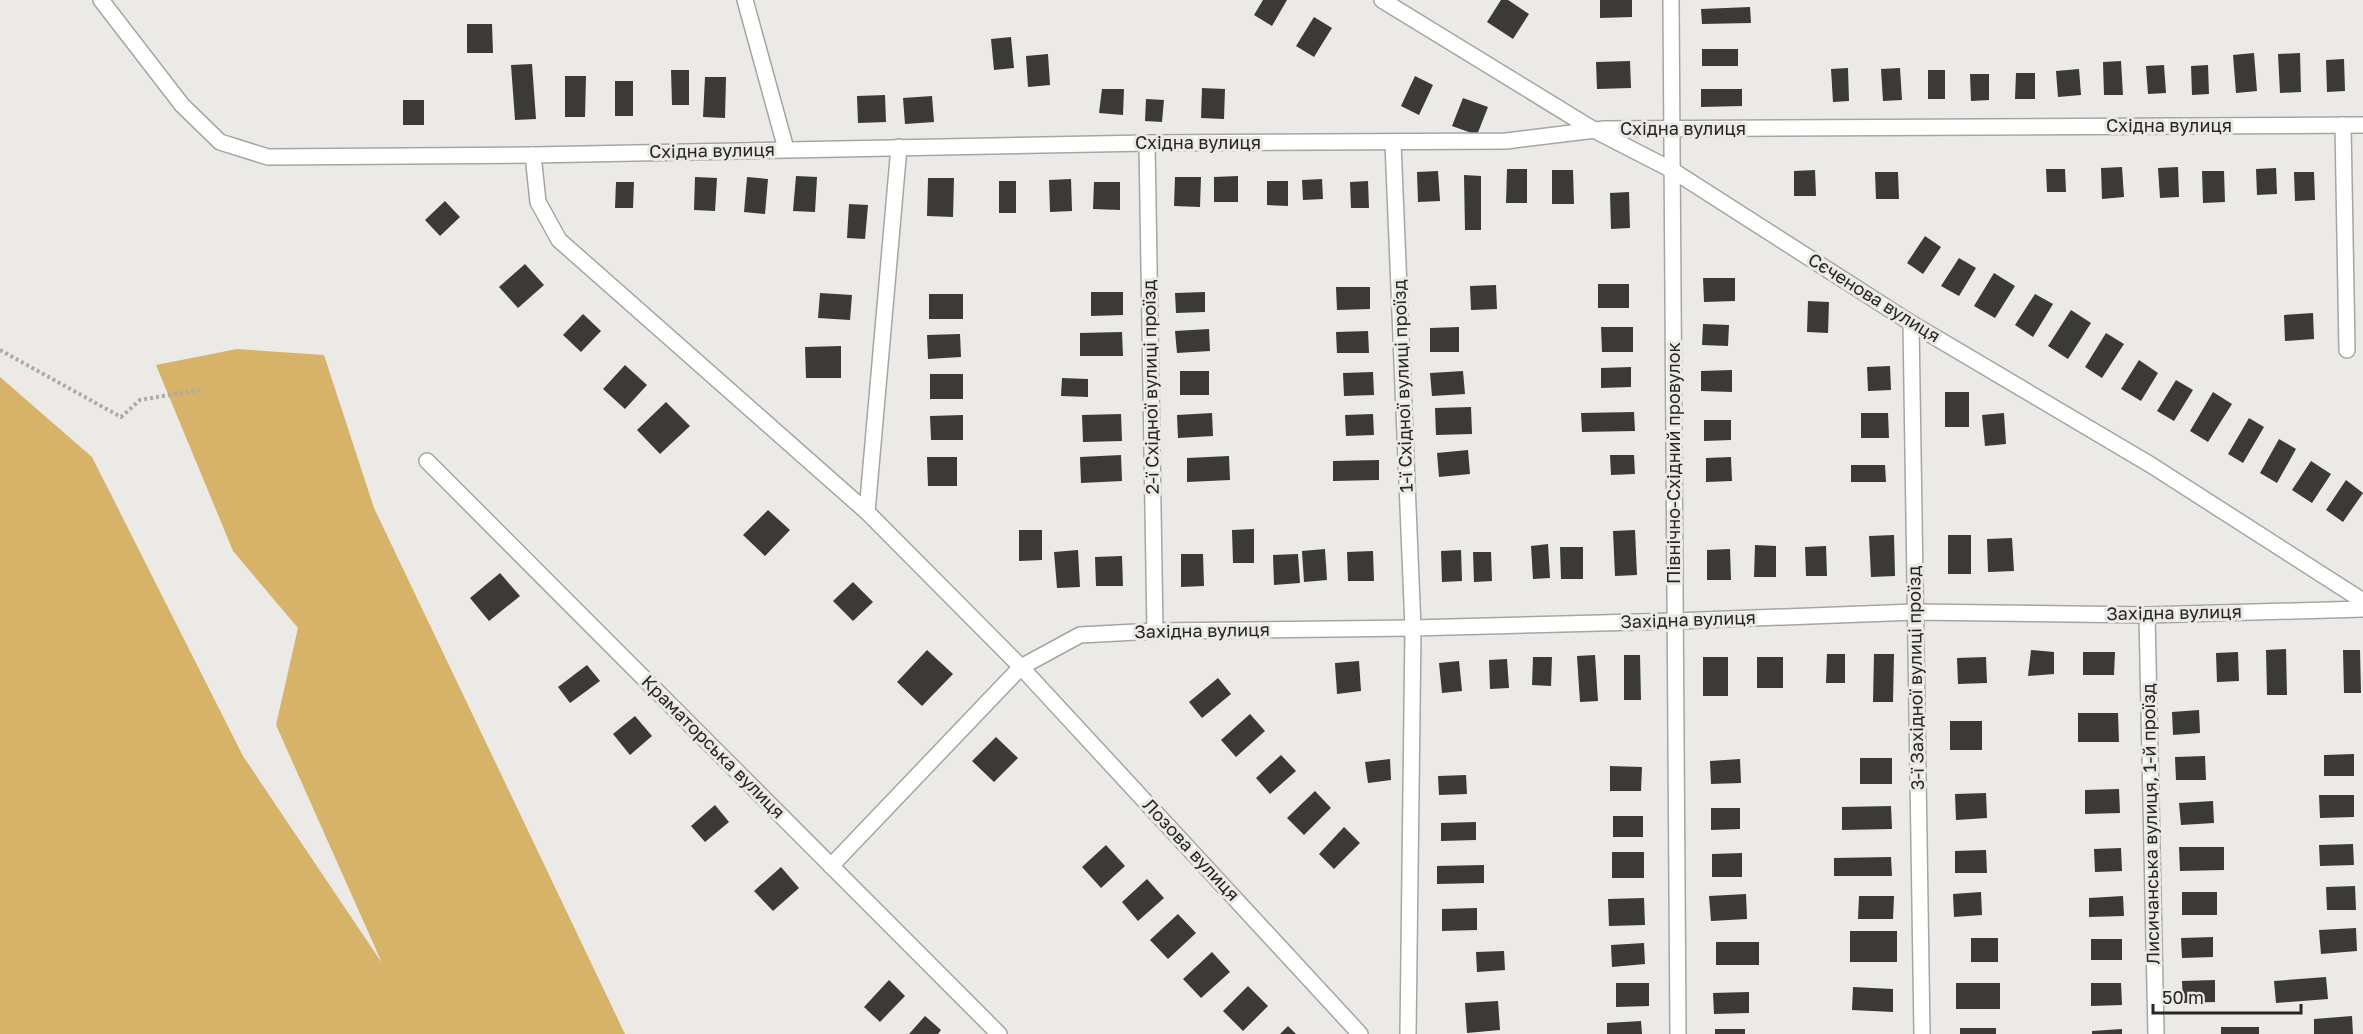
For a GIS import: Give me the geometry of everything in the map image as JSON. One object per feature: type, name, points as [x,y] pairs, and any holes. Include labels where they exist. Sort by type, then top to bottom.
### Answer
[{"type":"street","name":"Східна вулиця","points":[[101,0],[182,105],[220,142],[268,157],[533,155],[1147,143],[1506,141],[1594,130],[2363,125]]},
{"type":"street","points":[[745,0],[786,149]]},
{"type":"street","name":"Сєченова вулиця","points":[[1382,0],[1594,130],[1672,170],[1911,322],[2151,465],[2363,601]]},
{"type":"street","name":"Північно-Східний провулок","points":[[1671,0],[1678,1034]]},
{"type":"street","points":[[2343,125],[2347,350]]},
{"type":"street","name":"2-ї Східної вулиці проїзд","points":[[1147,143],[1155,631]]},
{"type":"street","name":"1-ї Східної вулиці проїзд","points":[[1393,143],[1413,628],[1408,1034]]},
{"type":"street","points":[[867,512],[899,147]]},
{"type":"street","name":"Лозова вулиця","points":[[533,155],[538,202],[559,240],[867,512],[1021,667],[1360,1034]]},
{"type":"street","name":"3-ї Західної вулиці проїзд","points":[[1911,322],[1922,1034]]},
{"type":"street","name":"Краматорська вулиця","points":[[428,461],[999,1034]]},
{"type":"street","name":"Західна вулиця","points":[[831,866],[1021,667],[1080,635],[1155,631],[1413,628],[1676,621],[1916,612],[2147,615],[2363,609]]},
{"type":"street","name":"Лисичанська вулиця, 1-й проїзд","points":[[2147,615],[2156,1034]]},
{"type":"path","points":[[0,350],[121,417],[140,400],[199,390]]},
{"type":"shaded area","points":[[237,349],[324,355],[374,508],[625,1034],[0,1034],[0,377],[92,457],[243,756],[382,963],[276,725],[298,628],[233,551],[156,365]]},
{"type":"building","points":[[1263,0],[1287,0],[1272,26],[1254,15]]},
{"type":"building","points":[[1501,0],[1508,0],[1529,14],[1513,39],[1487,22]]},
{"type":"building","points":[[1600,0],[1632,0],[1632,17],[1600,18]]},
{"type":"building","points":[[1750,7],[1751,23],[1702,24],[1701,9]]},
{"type":"building","points":[[1314,17],[1332,28],[1314,57],[1296,46]]},
{"type":"building","points":[[467,24],[492,24],[493,53],[467,53]]},
{"type":"building","points":[[1011,37],[1014,68],[994,70],[991,39]]},
{"type":"building","points":[[1702,49],[1738,49],[1738,66],[1702,66]]},
{"type":"building","points":[[2254,53],[2257,91],[2236,93],[2233,55]]},
{"type":"building","points":[[2300,53],[2301,92],[2280,93],[2278,54]]},
{"type":"building","points":[[1048,54],[1050,85],[1028,87],[1026,56]]},
{"type":"building","points":[[2344,59],[2345,91],[2327,92],[2326,60]]},
{"type":"building","points":[[1630,61],[1631,88],[1597,89],[1596,62]]},
{"type":"building","points":[[2121,61],[2123,95],[2104,95],[2103,62]]},
{"type":"building","points":[[532,64],[536,119],[515,120],[511,65]]},
{"type":"building","points":[[2164,65],[2166,93],[2148,94],[2146,66]]},
{"type":"building","points":[[2208,65],[2209,94],[2192,95],[2191,66]]},
{"type":"building","points":[[1848,68],[1849,101],[1833,102],[1831,69]]},
{"type":"building","points":[[1900,68],[1902,100],[1883,101],[1881,69]]},
{"type":"building","points":[[2079,69],[2081,95],[2058,97],[2056,71]]},
{"type":"building","points":[[671,70],[689,70],[689,105],[672,105]]},
{"type":"building","points":[[1928,70],[1945,70],[1945,99],[1928,99]]},
{"type":"building","points":[[2016,73],[2035,73],[2035,99],[2015,99]]},
{"type":"building","points":[[1970,74],[1989,74],[1989,100],[1971,101]]},
{"type":"building","points":[[565,76],[586,76],[585,117],[565,117]]},
{"type":"building","points":[[1415,76],[1433,85],[1419,115],[1401,106]]},
{"type":"building","points":[[705,77],[726,77],[725,118],[703,117]]},
{"type":"building","points":[[615,81],[633,81],[633,116],[615,116]]},
{"type":"building","points":[[1202,88],[1225,89],[1224,119],[1201,118]]},
{"type":"building","points":[[1102,89],[1124,89],[1123,115],[1099,113]]},
{"type":"building","points":[[1701,89],[1742,89],[1742,106],[1701,107]]},
{"type":"building","points":[[885,95],[886,122],[858,123],[857,96]]},
{"type":"building","points":[[932,96],[934,122],[905,124],[903,98]]},
{"type":"building","points":[[1463,98],[1488,107],[1477,135],[1452,126]]},
{"type":"building","points":[[1146,99],[1164,100],[1162,122],[1145,121]]},
{"type":"building","points":[[403,100],[424,100],[424,125],[403,125]]},
{"type":"building","points":[[2122,167],[2124,197],[2102,199],[2101,168]]},
{"type":"building","points":[[2178,167],[2179,197],[2160,198],[2158,168]]},
{"type":"building","points":[[2276,168],[2277,194],[2257,195],[2256,169]]},
{"type":"building","points":[[1507,169],[1527,169],[1527,203],[1506,203]]},
{"type":"building","points":[[2046,169],[2065,169],[2066,192],[2047,192]]},
{"type":"building","points":[[1552,170],[1573,170],[1574,204],[1552,204]]},
{"type":"building","points":[[1815,170],[1816,196],[1794,196],[1794,171]]},
{"type":"building","points":[[1438,171],[1440,201],[1418,202],[1417,172]]},
{"type":"building","points":[[2202,171],[2224,171],[2225,202],[2203,203]]},
{"type":"building","points":[[1875,172],[1898,172],[1899,199],[1876,199]]},
{"type":"building","points":[[2294,172],[2314,172],[2315,200],[2295,201]]},
{"type":"building","points":[[1464,175],[1481,176],[1481,230],[1465,230]]},
{"type":"building","points":[[796,176],[817,177],[815,212],[793,211]]},
{"type":"building","points":[[1238,176],[1238,202],[1214,202],[1214,177]]},
{"type":"building","points":[[695,177],[717,178],[715,211],[694,210]]},
{"type":"building","points":[[747,177],[768,179],[765,214],[744,212]]},
{"type":"building","points":[[1175,177],[1201,177],[1200,207],[1174,206]]},
{"type":"building","points":[[928,178],[954,178],[953,217],[927,216]]},
{"type":"building","points":[[1071,179],[1072,211],[1050,212],[1049,180]]},
{"type":"building","points":[[1322,179],[1323,199],[1303,200],[1302,180]]},
{"type":"building","points":[[999,181],[1016,181],[1016,213],[999,213]]},
{"type":"building","points":[[1267,181],[1288,181],[1288,206],[1267,205]]},
{"type":"building","points":[[1368,181],[1369,208],[1351,208],[1350,182]]},
{"type":"building","points":[[616,182],[634,182],[633,208],[615,208]]},
{"type":"building","points":[[1094,182],[1120,182],[1120,210],[1093,209]]},
{"type":"building","points":[[1629,192],[1630,228],[1611,229],[1610,193]]},
{"type":"building","points":[[445,201],[460,217],[440,236],[425,220]]},
{"type":"building","points":[[849,204],[868,205],[865,239],[847,238]]},
{"type":"building","points":[[1925,236],[1941,247],[1923,274],[1907,263]]},
{"type":"building","points":[[1959,258],[1976,268],[1959,296],[1941,286]]},
{"type":"building","points":[[525,264],[544,285],[518,308],[499,287]]},
{"type":"building","points":[[1994,273],[2015,286],[1995,318],[1974,306]]},
{"type":"building","points":[[1703,278],[1735,278],[1735,301],[1704,302]]},
{"type":"building","points":[[1598,284],[1629,284],[1629,308],[1598,308]]},
{"type":"building","points":[[1496,285],[1497,309],[1471,310],[1470,286]]},
{"type":"building","points":[[1336,287],[1370,287],[1370,309],[1337,310]]},
{"type":"building","points":[[1091,292],[1123,292],[1123,315],[1091,316]]},
{"type":"building","points":[[1205,292],[1205,312],[1176,313],[1175,293]]},
{"type":"building","points":[[820,293],[852,295],[850,320],[818,318]]},
{"type":"building","points":[[929,294],[963,294],[963,319],[929,319]]},
{"type":"building","points":[[2035,294],[2053,304],[2033,337],[2015,325]]},
{"type":"building","points":[[1808,301],[1829,302],[1828,333],[1807,332]]},
{"type":"building","points":[[2071,310],[2091,323],[2068,359],[2048,346]]},
{"type":"building","points":[[2313,313],[2314,339],[2285,341],[2284,315]]},
{"type":"building","points":[[583,314],[601,331],[581,352],[563,335]]},
{"type":"building","points":[[1703,324],[1729,325],[1728,346],[1702,345]]},
{"type":"building","points":[[1459,327],[1459,352],[1430,352],[1430,328]]},
{"type":"building","points":[[1601,327],[1633,327],[1633,352],[1602,352]]},
{"type":"building","points":[[1209,329],[1210,351],[1177,353],[1175,331]]},
{"type":"building","points":[[1368,331],[1369,353],[1337,353],[1336,332]]},
{"type":"building","points":[[1122,332],[1123,356],[1080,356],[1080,333]]},
{"type":"building","points":[[2106,333],[2124,344],[2102,378],[2085,367]]},
{"type":"building","points":[[960,334],[961,357],[928,359],[927,335]]},
{"type":"building","points":[[841,346],[841,378],[806,378],[805,347]]},
{"type":"building","points":[[2139,360],[2158,373],[2141,401],[2121,389]]},
{"type":"building","points":[[625,365],[647,385],[625,409],[603,389]]},
{"type":"building","points":[[1890,366],[1891,390],[1868,391],[1867,367]]},
{"type":"building","points":[[1631,367],[1631,387],[1601,388],[1601,368]]},
{"type":"building","points":[[1732,370],[1732,392],[1701,391],[1701,371]]},
{"type":"building","points":[[1180,371],[1209,371],[1209,395],[1180,395]]},
{"type":"building","points":[[1463,371],[1465,394],[1432,396],[1430,373]]},
{"type":"building","points":[[1373,372],[1374,395],[1344,396],[1343,373]]},
{"type":"building","points":[[930,374],[963,374],[963,399],[930,399]]},
{"type":"building","points":[[1062,378],[1088,379],[1088,397],[1061,396]]},
{"type":"building","points":[[2176,380],[2193,390],[2174,421],[2157,411]]},
{"type":"building","points":[[1945,392],[1969,392],[1969,427],[1945,427]]},
{"type":"building","points":[[2213,392],[2232,404],[2208,442],[2190,431]]},
{"type":"building","points":[[666,402],[690,426],[660,454],[637,430]]},
{"type":"building","points":[[1471,407],[1472,434],[1436,435],[1435,408]]},
{"type":"building","points":[[1634,412],[1635,431],[1582,432],[1581,413]]},
{"type":"building","points":[[1212,413],[1213,436],[1178,438],[1177,415]]},
{"type":"building","points":[[1861,413],[1888,413],[1889,438],[1861,438]]},
{"type":"building","points":[[2004,413],[2006,444],[1985,446],[1982,415]]},
{"type":"building","points":[[1121,414],[1122,441],[1083,442],[1082,415]]},
{"type":"building","points":[[1373,414],[1374,435],[1346,436],[1345,415]]},
{"type":"building","points":[[963,415],[963,440],[931,440],[930,416]]},
{"type":"building","points":[[2249,418],[2264,427],[2243,463],[2228,454]]},
{"type":"building","points":[[1704,420],[1731,420],[1731,440],[1704,441]]},
{"type":"building","points":[[2279,439],[2296,449],[2277,483],[2260,473]]},
{"type":"building","points":[[1468,450],[1470,474],[1439,477],[1437,453]]},
{"type":"building","points":[[1121,455],[1122,481],[1081,483],[1080,457]]},
{"type":"building","points":[[1610,455],[1634,455],[1635,474],[1611,475]]},
{"type":"building","points":[[1229,456],[1230,480],[1187,482],[1187,458]]},
{"type":"building","points":[[927,457],[957,457],[957,486],[928,486]]},
{"type":"building","points":[[1731,457],[1732,481],[1706,482],[1706,458]]},
{"type":"building","points":[[1379,460],[1379,480],[1333,481],[1333,461]]},
{"type":"building","points":[[2311,461],[2331,474],[2312,503],[2292,490]]},
{"type":"building","points":[[1851,465],[1885,465],[1886,482],[1851,482]]},
{"type":"building","points":[[2346,480],[2363,493],[2343,522],[2326,510]]},
{"type":"building","points":[[768,510],[790,530],[765,556],[743,535]]},
{"type":"building","points":[[1254,529],[1254,563],[1233,563],[1232,530]]},
{"type":"building","points":[[1019,530],[1042,530],[1042,560],[1019,561]]},
{"type":"building","points":[[1635,530],[1637,575],[1615,576],[1613,531]]},
{"type":"building","points":[[1894,535],[1895,576],[1871,577],[1869,536]]},
{"type":"building","points":[[1948,535],[1971,535],[1971,574],[1948,574]]},
{"type":"building","points":[[2012,538],[2014,571],[1988,572],[1987,539]]},
{"type":"building","points":[[1548,544],[1550,578],[1533,579],[1531,546]]},
{"type":"building","points":[[1755,545],[1776,546],[1776,577],[1754,577]]},
{"type":"building","points":[[1826,546],[1827,576],[1806,576],[1805,547]]},
{"type":"building","points":[[1560,547],[1583,547],[1583,579],[1561,579]]},
{"type":"building","points":[[1325,549],[1327,580],[1304,582],[1302,551]]},
{"type":"building","points":[[1730,549],[1731,580],[1707,580],[1707,550]]},
{"type":"building","points":[[1078,550],[1080,587],[1057,588],[1054,552]]},
{"type":"building","points":[[1461,550],[1462,581],[1442,582],[1441,551]]},
{"type":"building","points":[[1373,551],[1374,581],[1348,581],[1347,552]]},
{"type":"building","points":[[1473,552],[1491,552],[1492,581],[1474,582]]},
{"type":"building","points":[[1181,554],[1203,554],[1204,586],[1181,587]]},
{"type":"building","points":[[1298,554],[1300,583],[1274,585],[1273,555]]},
{"type":"building","points":[[1122,556],[1123,586],[1096,586],[1095,557]]},
{"type":"building","points":[[500,573],[520,596],[489,621],[470,598]]},
{"type":"building","points":[[853,582],[873,602],[853,621],[833,601]]},
{"type":"building","points":[[2286,649],[2287,695],[2267,695],[2266,650]]},
{"type":"building","points":[[927,650],[953,674],[922,706],[897,682]]},
{"type":"building","points":[[2031,650],[2054,652],[2054,674],[2028,676]]},
{"type":"building","points":[[2343,650],[2360,650],[2361,693],[2344,693]]},
{"type":"building","points":[[2083,652],[2115,652],[2114,675],[2083,675]]},
{"type":"building","points":[[2238,652],[2239,681],[2217,682],[2216,653]]},
{"type":"building","points":[[1827,654],[1845,654],[1845,683],[1826,683]]},
{"type":"building","points":[[1874,654],[1894,654],[1893,702],[1873,702]]},
{"type":"building","points":[[1595,655],[1598,701],[1580,702],[1577,656]]},
{"type":"building","points":[[1624,655],[1640,655],[1641,700],[1624,700]]},
{"type":"building","points":[[1533,657],[1552,657],[1551,686],[1532,685]]},
{"type":"building","points":[[1703,657],[1728,657],[1728,696],[1703,696]]},
{"type":"building","points":[[1757,657],[1783,657],[1783,688],[1757,688]]},
{"type":"building","points":[[1986,657],[1987,683],[1958,684],[1957,658]]},
{"type":"building","points":[[1507,659],[1509,688],[1490,689],[1489,660]]},
{"type":"building","points":[[1359,661],[1361,691],[1337,694],[1335,663]]},
{"type":"building","points":[[1459,661],[1462,691],[1442,693],[1439,663]]},
{"type":"building","points":[[587,665],[600,681],[570,703],[558,687]]},
{"type":"building","points":[[1218,678],[1231,694],[1202,718],[1189,702]]},
{"type":"building","points":[[2199,710],[2200,733],[2173,735],[2172,712]]},
{"type":"building","points":[[2078,713],[2118,713],[2119,742],[2078,742]]},
{"type":"building","points":[[1250,714],[1265,731],[1236,757],[1221,740]]},
{"type":"building","points":[[635,716],[652,736],[630,755],[613,734]]},
{"type":"building","points":[[1950,721],[1982,721],[1982,750],[1950,750]]},
{"type":"building","points":[[996,737],[1018,758],[994,782],[972,761]]},
{"type":"building","points":[[2354,754],[2354,776],[2324,776],[2324,755]]},
{"type":"building","points":[[1281,755],[1296,771],[1270,794],[1256,778]]},
{"type":"building","points":[[2205,756],[2206,780],[2176,780],[2175,757]]},
{"type":"building","points":[[1860,758],[1892,758],[1892,784],[1860,784]]},
{"type":"building","points":[[1390,759],[1391,780],[1368,783],[1365,762]]},
{"type":"building","points":[[1740,759],[1741,783],[1711,784],[1710,761]]},
{"type":"building","points":[[1610,766],[1642,767],[1641,791],[1610,791]]},
{"type":"building","points":[[1466,775],[1467,794],[1439,795],[1438,776]]},
{"type":"building","points":[[2119,789],[2120,813],[2085,814],[2085,790]]},
{"type":"building","points":[[1315,791],[1331,808],[1304,835],[1287,818]]},
{"type":"building","points":[[1986,793],[1987,818],[1956,820],[1955,794]]},
{"type":"building","points":[[2319,795],[2354,795],[2354,817],[2320,818]]},
{"type":"building","points":[[2213,801],[2214,823],[2181,825],[2179,803]]},
{"type":"building","points":[[715,805],[729,822],[705,842],[691,826]]},
{"type":"building","points":[[1891,806],[1892,829],[1842,830],[1842,807]]},
{"type":"building","points":[[1711,808],[1740,808],[1740,829],[1711,830]]},
{"type":"building","points":[[1613,816],[1643,816],[1643,837],[1613,837]]},
{"type":"building","points":[[1476,822],[1476,840],[1441,841],[1441,823]]},
{"type":"building","points":[[1344,827],[1360,843],[1334,869],[1319,854]]},
{"type":"building","points":[[2353,844],[2354,865],[2320,866],[2319,845]]},
{"type":"building","points":[[1106,845],[1125,866],[1101,888],[1082,867]]},
{"type":"building","points":[[2179,847],[2224,847],[2224,870],[2180,871]]},
{"type":"building","points":[[2121,848],[2122,871],[2095,872],[2094,849]]},
{"type":"building","points":[[1986,850],[1987,873],[1955,873],[1955,851]]},
{"type":"building","points":[[1612,852],[1644,852],[1644,878],[1612,878]]},
{"type":"building","points":[[1742,853],[1742,877],[1712,877],[1712,854]]},
{"type":"building","points":[[1891,857],[1892,876],[1834,876],[1834,858]]},
{"type":"building","points":[[1484,865],[1484,883],[1437,884],[1437,866]]},
{"type":"building","points":[[781,867],[799,888],[773,911],[754,891]]},
{"type":"building","points":[[1147,879],[1164,898],[1138,921],[1122,902]]},
{"type":"building","points":[[2355,886],[2356,910],[2327,910],[2326,887]]},
{"type":"building","points":[[1981,892],[1982,915],[1954,917],[1953,894]]},
{"type":"building","points":[[2182,892],[2217,892],[2217,915],[2182,915]]},
{"type":"building","points":[[1746,894],[1747,919],[1711,921],[1709,896]]},
{"type":"building","points":[[1859,896],[1894,896],[1893,919],[1858,919]]},
{"type":"building","points":[[2123,896],[2124,916],[2089,917],[2089,898]]},
{"type":"building","points":[[1644,898],[1645,925],[1609,926],[1608,899]]},
{"type":"building","points":[[1477,908],[1477,930],[1442,931],[1442,909]]},
{"type":"building","points":[[1178,914],[1196,933],[1168,959],[1150,940]]},
{"type":"building","points":[[2356,928],[2357,951],[2321,954],[2319,930]]},
{"type":"building","points":[[1850,931],[1897,931],[1897,962],[1850,962]]},
{"type":"building","points":[[2213,937],[2213,957],[2182,958],[2181,938]]},
{"type":"building","points":[[1971,938],[1998,938],[1998,962],[1971,962]]},
{"type":"building","points":[[2091,939],[2122,939],[2122,960],[2091,960]]},
{"type":"building","points":[[1716,942],[1759,942],[1759,965],[1716,965]]},
{"type":"building","points":[[1644,943],[1645,964],[1612,967],[1611,945]]},
{"type":"building","points":[[1504,951],[1505,970],[1477,972],[1476,952]]},
{"type":"building","points":[[1212,952],[1230,972],[1201,998],[1183,979]]},
{"type":"building","points":[[2326,977],[2328,999],[2276,1003],[2274,981]]},
{"type":"building","points":[[889,980],[905,996],[880,1022],[864,1007]]},
{"type":"building","points":[[2215,980],[2215,1002],[2183,1003],[2182,981]]},
{"type":"building","points":[[1616,983],[1649,983],[1649,1006],[1616,1007]]},
{"type":"building","points":[[1956,983],[2000,983],[2000,1009],[1956,1009]]},
{"type":"building","points":[[2091,983],[2121,983],[2122,1005],[2091,1006]]},
{"type":"building","points":[[1248,986],[1268,1006],[1243,1031],[1223,1011]]},
{"type":"building","points":[[1853,987],[1893,989],[1893,1012],[1852,1010]]},
{"type":"building","points":[[1749,992],[1749,1013],[1714,1014],[1713,993]]},
{"type":"building","points":[[1498,1001],[1500,1030],[1467,1033],[1465,1003]]},
{"type":"building","points":[[925,1016],[941,1030],[938,1034],[909,1034]]},
{"type":"building","points":[[2352,1016],[2353,1034],[2314,1034],[2314,1019]]},
{"type":"building","points":[[1641,1021],[1642,1034],[1607,1034],[1607,1023]]},
{"type":"building","points":[[1288,1026],[1296,1034],[1280,1034]]},
{"type":"building","points":[[2221,1027],[2259,1027],[2259,1034],[2221,1034]]},
{"type":"building","points":[[1960,1028],[1996,1028],[1996,1034],[1960,1034]]},
{"type":"building","points":[[1715,1029],[1745,1029],[1745,1034],[1715,1034]]},
{"type":"building","points":[[2122,1029],[2122,1034],[2092,1034],[2092,1031]]}]
